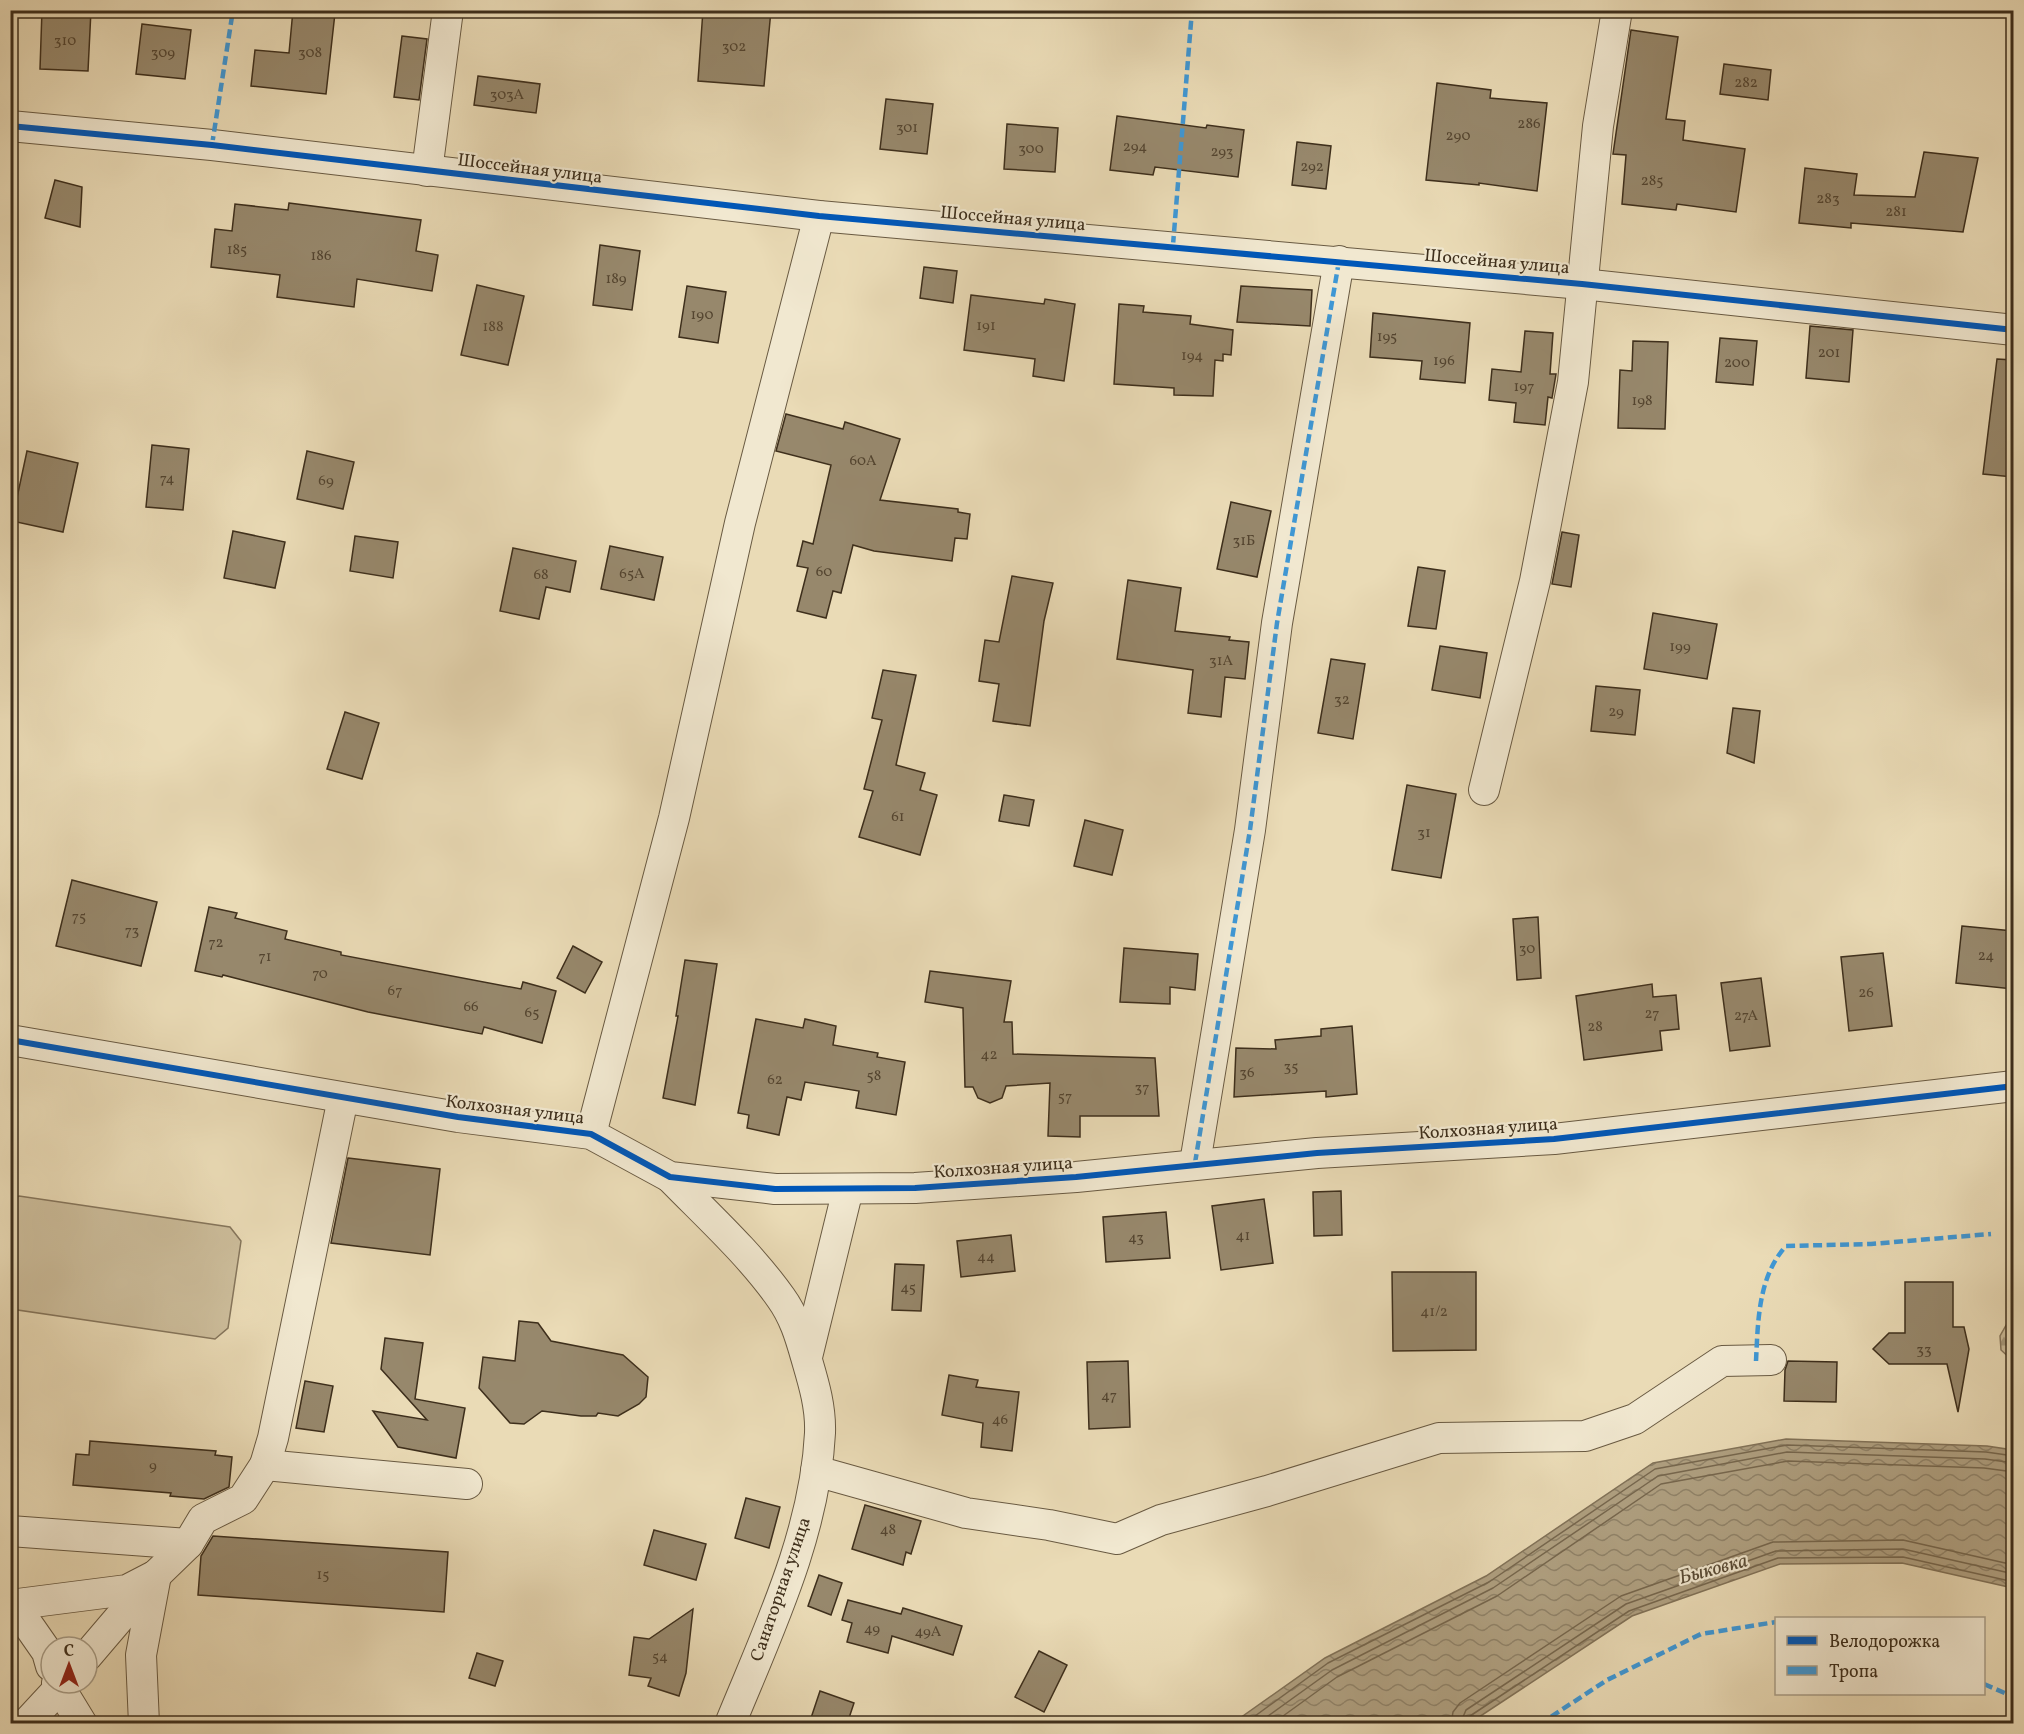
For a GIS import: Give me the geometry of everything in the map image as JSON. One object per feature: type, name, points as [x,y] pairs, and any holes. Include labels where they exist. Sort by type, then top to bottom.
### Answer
[{"type":"street","points":[[426,171],[448,10]]},
{"type":"street","points":[[1484,790],[1535,581],[1569,405],[1598,126],[1617,10]]},
{"type":"street","name":"Шоссейная улица","points":[[10,126],[213,145],[819,216],[1582,284],[2013,330]]},
{"type":"street","points":[[591,1134],[674,818],[740,523],[819,216]]},
{"type":"street","points":[[1196,1163],[1250,830],[1277,623],[1339,261]]},
{"type":"street","name":"Колхозная улица","points":[[10,1040],[522,1127],[591,1134],[670,1177],[774,1189],[915,1188],[1064,1178],[1196,1163],[1317,1153],[1554,1139],[2013,1086]]},
{"type":"street","points":[[99,1642],[156,1575],[188,1544],[203,1519],[243,1499],[265,1465],[273,1438],[343,1098]]},
{"type":"street","name":"Санаторная улица","points":[[670,1177],[757,1267],[782,1299],[796,1324],[819,1412],[820,1431],[816,1471],[806,1520],[788,1578],[730,1724]]},
{"type":"street","points":[[807,1360],[848,1189]]},
{"type":"street","points":[[816,1471],[966,1513],[1049,1525],[1117,1539],[1161,1520],[1267,1491],[1439,1438],[1585,1436],[1635,1419],[1722,1361],[1772,1360]]},
{"type":"street","points":[[265,1465],[467,1484]]},
{"type":"street","points":[[10,1531],[188,1544]]},
{"type":"street","points":[[39,1641],[13,1606],[127,1590],[156,1575]]},
{"type":"street","points":[[144,1724],[141,1655],[156,1575]]},
{"type":"street","points":[[26,1724],[47,1695]]},
{"type":"street","points":[[66,1695],[81,1724]]},
{"type":"green space","points":[[19,1196],[230,1227],[241,1241],[228,1328],[215,1339],[11,1309],[11,1202]]},
{"type":"green space","points":[[2013,1313],[2013,1361],[2001,1350],[2000,1336]]},
{"type":"water","name":"Быковка","points":[[1786,1439],[1987,1446],[2013,1450],[2013,1588],[1902,1563],[1780,1564],[1632,1616],[1470,1723],[1233,1723],[1325,1658],[1486,1576],[1653,1463]]},
{"type":"building","points":[[42,10],[91,10],[88,71],[40,69]]},
{"type":"building","points":[[293,10],[335,13],[326,94],[251,86],[255,50],[289,53]]},
{"type":"building","points":[[703,10],[771,10],[764,86],[698,81]]},
{"type":"building","points":[[142,24],[191,30],[185,79],[136,74]]},
{"type":"building","points":[[1631,30],[1678,37],[1666,119],[1685,121],[1683,140],[1745,149],[1736,212],[1677,204],[1676,210],[1622,204],[1626,155],[1613,154]]},
{"type":"building","points":[[402,36],[427,39],[419,100],[394,97]]},
{"type":"building","points":[[1724,64],[1771,70],[1768,100],[1720,94]]},
{"type":"building","points":[[478,76],[540,84],[536,113],[474,105]]},
{"type":"building","points":[[1437,83],[1491,90],[1490,98],[1547,103],[1537,191],[1479,183],[1479,185],[1426,180]]},
{"type":"building","points":[[886,99],[933,104],[927,154],[880,149]]},
{"type":"building","points":[[1117,116],[1206,128],[1207,125],[1244,130],[1238,177],[1155,167],[1153,175],[1110,170]]},
{"type":"building","points":[[1007,124],[1058,128],[1055,172],[1004,169]]},
{"type":"building","points":[[1297,142],[1331,146],[1326,189],[1292,185]]},
{"type":"building","points":[[1924,152],[1978,158],[1963,232],[1851,223],[1851,228],[1799,223],[1805,168],[1857,174],[1854,195],[1915,197]]},
{"type":"building","points":[[55,180],[82,187],[80,227],[45,218]]},
{"type":"building","points":[[289,203],[421,220],[416,251],[438,255],[432,291],[357,279],[354,307],[277,297],[280,275],[211,267],[215,229],[232,231],[235,204],[288,210]]},
{"type":"building","points":[[600,245],[640,251],[632,310],[593,305]]},
{"type":"building","points":[[924,267],[957,271],[953,303],[920,298]]},
{"type":"building","points":[[477,285],[524,296],[508,365],[461,355]]},
{"type":"building","points":[[687,286],[726,292],[718,343],[679,337]]},
{"type":"building","points":[[1241,286],[1312,290],[1310,326],[1237,322]]},
{"type":"building","points":[[971,295],[1044,304],[1045,299],[1075,304],[1064,381],[1033,376],[1035,359],[964,350]]},
{"type":"building","points":[[1119,304],[1144,306],[1143,312],[1191,316],[1190,324],[1233,330],[1231,355],[1223,354],[1223,361],[1215,360],[1213,396],[1174,395],[1174,388],[1114,384]]},
{"type":"building","points":[[1373,313],[1470,323],[1465,383],[1420,379],[1422,361],[1370,357]]},
{"type":"building","points":[[1810,326],[1853,330],[1849,382],[1806,378]]},
{"type":"building","points":[[1525,331],[1553,333],[1550,374],[1556,374],[1552,398],[1548,397],[1545,425],[1514,422],[1516,403],[1489,400],[1492,369],[1521,372]]},
{"type":"building","points":[[1720,338],[1757,341],[1753,385],[1716,382]]},
{"type":"building","points":[[1633,341],[1668,342],[1665,429],[1618,428],[1620,370],[1632,371]]},
{"type":"building","points":[[1997,359],[2013,360],[2013,477],[1983,474]]},
{"type":"building","points":[[786,414],[843,429],[845,422],[900,439],[880,500],[958,509],[958,512],[970,514],[967,539],[955,538],[952,561],[874,551],[853,545],[841,593],[833,591],[826,618],[797,611],[808,568],[797,566],[803,541],[813,544],[831,465],[776,451]]},
{"type":"building","points":[[152,445],[189,449],[183,510],[146,507]]},
{"type":"building","points":[[27,451],[78,463],[63,532],[12,521]]},
{"type":"building","points":[[307,451],[354,462],[343,509],[297,499]]},
{"type":"building","points":[[1231,502],[1271,511],[1257,577],[1217,569]]},
{"type":"building","points":[[233,531],[285,542],[275,588],[224,578]]},
{"type":"building","points":[[1562,532],[1579,535],[1571,587],[1552,584]]},
{"type":"building","points":[[355,536],[398,542],[393,578],[350,571]]},
{"type":"building","points":[[610,546],[663,557],[654,600],[601,589]]},
{"type":"building","points":[[513,548],[576,561],[570,592],[546,587],[539,619],[500,611]]},
{"type":"building","points":[[1418,567],[1445,571],[1436,629],[1408,626]]},
{"type":"building","points":[[1012,576],[1053,583],[1044,621],[1030,726],[993,721],[999,684],[979,681],[985,640],[999,642]]},
{"type":"building","points":[[1128,580],[1181,588],[1175,631],[1230,637],[1229,640],[1249,642],[1245,679],[1225,677],[1221,717],[1188,713],[1193,670],[1117,659]]},
{"type":"building","points":[[1653,613],[1717,624],[1707,679],[1644,669]]},
{"type":"building","points":[[1440,646],[1487,653],[1480,698],[1432,690]]},
{"type":"building","points":[[1331,659],[1365,664],[1353,739],[1318,733]]},
{"type":"building","points":[[883,670],[916,675],[896,765],[925,773],[920,790],[937,795],[920,855],[859,837],[873,791],[864,789],[882,720],[872,718]]},
{"type":"building","points":[[1596,686],[1640,690],[1635,735],[1591,731]]},
{"type":"building","points":[[1733,708],[1760,711],[1754,763],[1727,753]]},
{"type":"building","points":[[345,712],[379,723],[362,779],[327,769]]},
{"type":"building","points":[[1407,785],[1456,794],[1441,878],[1392,870]]},
{"type":"building","points":[[1004,795],[1034,800],[1029,826],[999,821]]},
{"type":"building","points":[[1085,820],[1123,830],[1112,875],[1074,866]]},
{"type":"building","points":[[72,880],[157,902],[141,966],[56,946]]},
{"type":"building","points":[[209,907],[237,913],[235,918],[287,931],[285,939],[341,952],[341,955],[521,989],[523,982],[556,991],[542,1043],[484,1027],[482,1034],[368,1012],[223,975],[222,977],[195,971]]},
{"type":"building","points":[[1538,917],[1541,978],[1517,980],[1513,919]]},
{"type":"building","points":[[1962,926],[2013,931],[2013,989],[1956,983]]},
{"type":"building","points":[[573,946],[602,962],[585,993],[557,978]]},
{"type":"building","points":[[1124,948],[1198,954],[1195,990],[1170,987],[1170,1004],[1120,1002]]},
{"type":"building","points":[[1883,953],[1892,1026],[1849,1031],[1841,957]]},
{"type":"building","points":[[685,960],[717,964],[695,1105],[663,1098],[678,1016],[676,1016]]},
{"type":"building","points":[[930,971],[1011,981],[1004,1022],[1012,1022],[1013,1054],[1155,1058],[1159,1116],[1080,1116],[1080,1137],[1048,1136],[1050,1083],[1006,1086],[1002,1098],[990,1103],[978,1098],[973,1087],[965,1087],[963,1008],[925,1002]]},
{"type":"building","points":[[1761,978],[1770,1046],[1730,1051],[1721,983]]},
{"type":"building","points":[[1652,984],[1653,997],[1676,995],[1679,1029],[1660,1031],[1662,1050],[1584,1060],[1576,996]]},
{"type":"building","points":[[756,1019],[803,1028],[805,1019],[836,1026],[833,1045],[878,1053],[877,1057],[905,1062],[896,1115],[856,1108],[859,1091],[805,1082],[801,1100],[787,1097],[779,1135],[747,1128],[749,1115],[738,1113]]},
{"type":"building","points":[[1352,1026],[1357,1094],[1326,1097],[1326,1091],[1234,1097],[1236,1048],[1276,1049],[1275,1040],[1321,1036],[1321,1029]]},
{"type":"building","points":[[348,1158],[440,1169],[430,1255],[331,1243]]},
{"type":"building","points":[[1341,1191],[1342,1235],[1314,1236],[1313,1192]]},
{"type":"building","points":[[1264,1199],[1273,1263],[1221,1270],[1212,1206]]},
{"type":"building","points":[[1166,1212],[1170,1258],[1106,1262],[1103,1217]]},
{"type":"building","points":[[1011,1235],[1015,1271],[961,1277],[957,1241]]},
{"type":"building","points":[[895,1264],[924,1265],[921,1311],[892,1310]]},
{"type":"building","points":[[1392,1272],[1476,1272],[1476,1350],[1393,1351]]},
{"type":"building","points":[[1905,1282],[1953,1282],[1953,1327],[1964,1327],[1969,1349],[1958,1412],[1947,1364],[1889,1364],[1873,1349],[1889,1333],[1905,1333]]},
{"type":"building","points":[[519,1321],[538,1323],[551,1341],[623,1355],[648,1377],[646,1397],[639,1404],[618,1416],[598,1413],[596,1416],[581,1416],[542,1411],[524,1424],[510,1423],[479,1388],[483,1357],[515,1361]]},
{"type":"building","points":[[385,1338],[423,1343],[415,1399],[465,1408],[456,1458],[398,1447],[373,1411],[427,1420],[381,1369]]},
{"type":"building","points":[[1128,1361],[1130,1427],[1089,1429],[1087,1362]]},
{"type":"building","points":[[1788,1361],[1837,1362],[1836,1402],[1784,1401],[1785,1370]]},
{"type":"building","points":[[949,1375],[978,1380],[976,1387],[1019,1392],[1012,1451],[981,1447],[983,1423],[942,1415]]},
{"type":"building","points":[[305,1381],[333,1386],[324,1432],[296,1428]]},
{"type":"building","points":[[90,1441],[216,1451],[215,1455],[232,1457],[229,1487],[204,1499],[170,1496],[171,1493],[73,1485],[76,1454],[89,1455]]},
{"type":"building","points":[[746,1498],[780,1507],[769,1548],[735,1538]]},
{"type":"building","points":[[865,1505],[921,1521],[911,1554],[906,1552],[903,1565],[852,1549]]},
{"type":"building","points":[[654,1530],[706,1544],[696,1580],[644,1565]]},
{"type":"building","points":[[213,1536],[448,1552],[444,1612],[198,1595],[201,1556]]},
{"type":"building","points":[[819,1575],[842,1583],[831,1615],[808,1606]]},
{"type":"building","points":[[848,1600],[901,1614],[903,1608],[962,1626],[953,1655],[892,1636],[888,1653],[847,1642],[852,1623],[842,1620]]},
{"type":"building","points":[[693,1609],[686,1673],[679,1696],[648,1686],[651,1678],[629,1675],[634,1637],[649,1639]]},
{"type":"building","points":[[1039,1651],[1067,1665],[1044,1712],[1015,1697]]},
{"type":"building","points":[[477,1653],[503,1661],[495,1686],[469,1678]]},
{"type":"building","points":[[820,1691],[854,1703],[847,1724],[812,1724],[813,1718],[811,1718]]},
{"type":"marked path","points":[[212,145],[233,10]]},
{"type":"marked path","points":[[1173,245],[1192,10]]},
{"type":"marked path","points":[[1195,1163],[1250,830],[1277,623],[1339,261]]},
{"type":"marked path","points":[[1756,1361],[1761,1300],[1770,1271],[1786,1246],[1871,1244],[1991,1234]]},
{"type":"marked path","points":[[1540,1724],[1607,1680],[1701,1634],[1775,1622]]},
{"type":"marked path","points":[[1985,1684],[2014,1697]]},
{"type":"cycle path","points":[[10,126],[212,145],[819,216],[1582,284],[2014,330]]},
{"type":"cycle path","points":[[10,1040],[458,1117],[591,1134],[670,1177],[775,1189],[915,1188],[1076,1177],[1317,1153],[1554,1139],[2014,1086]]}]
